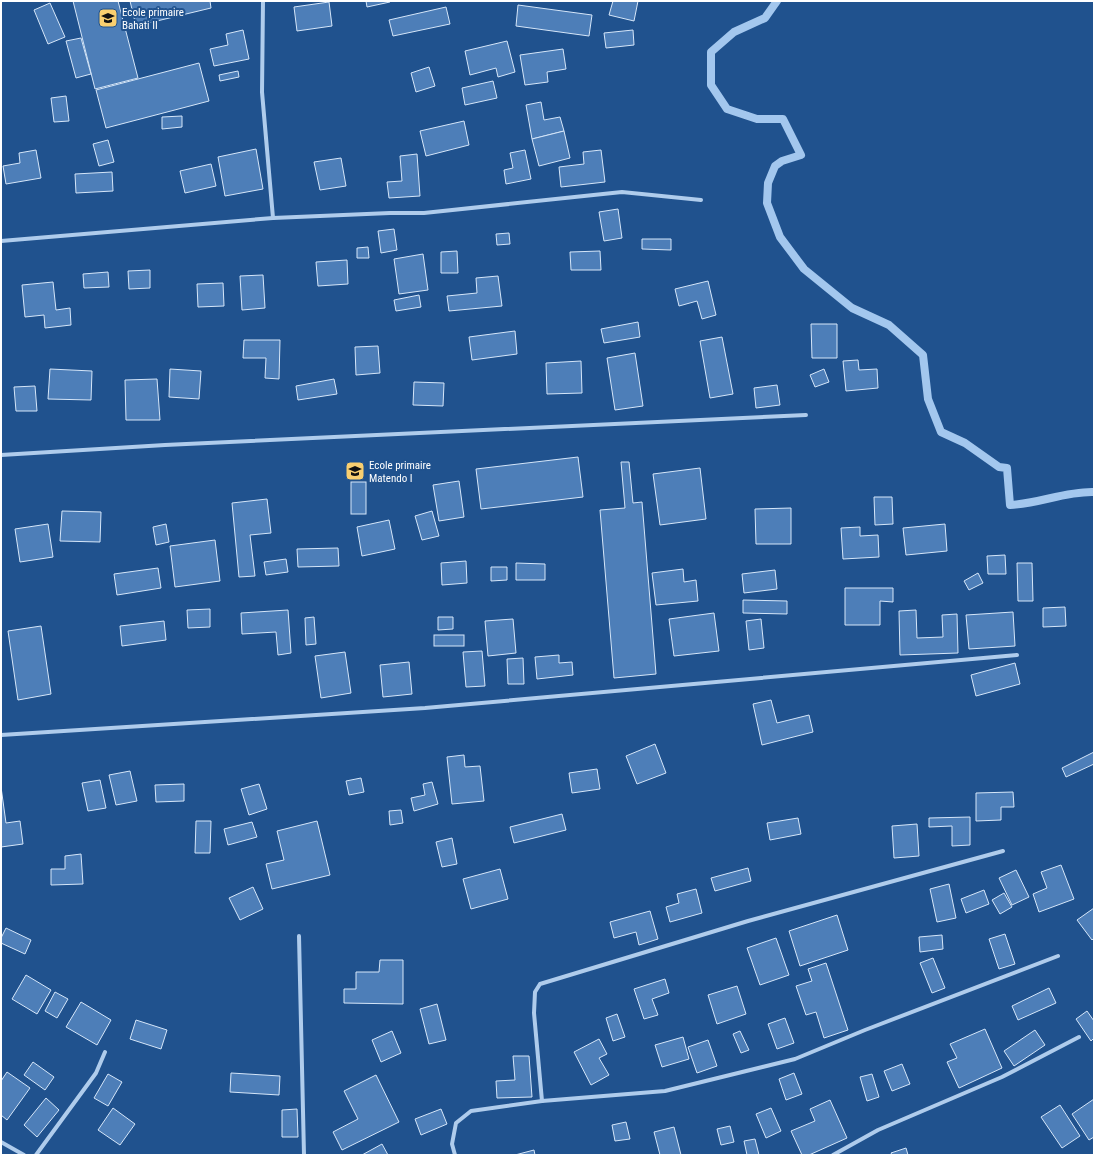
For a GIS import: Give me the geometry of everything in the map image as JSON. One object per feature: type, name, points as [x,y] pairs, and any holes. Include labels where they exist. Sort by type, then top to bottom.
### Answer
[{"type":"street","points":[[263,1],[262,92],[273,218]]},
{"type":"street","points":[[1,241],[273,218],[424,213],[622,192],[701,200]]},
{"type":"street","points":[[1,455],[181,444],[806,415]]},
{"type":"street","points":[[1,735],[425,708],[1017,655]]},
{"type":"street","points":[[542,1101],[534,1013],[535,992],[540,984],[748,921],[1003,851]]},
{"type":"street","points":[[299,936],[304,1155]]},
{"type":"street","points":[[455,1155],[452,1144],[456,1123],[471,1111],[542,1101],[665,1091],[795,1059],[865,1030],[1058,956]]},
{"type":"street","points":[[833,1155],[878,1130],[1002,1077],[1079,1037]]},
{"type":"street","points":[[36,1155],[96,1073],[104,1052]]},
{"type":"street","points":[[1,1142],[24,1155]]},
{"type":"building","points":[[73,1],[118,1],[138,78],[95,89]]},
{"type":"building","points":[[130,1],[210,1],[211,8],[136,26]]},
{"type":"building","points":[[366,1],[390,1],[390,2],[367,7]]},
{"type":"building","points":[[613,1],[638,1],[634,21],[609,15]]},
{"type":"building","points":[[329,2],[332,26],[297,31],[294,7]]},
{"type":"building","points":[[50,3],[65,37],[48,44],[34,10]]},
{"type":"building","points":[[518,5],[592,15],[589,36],[516,26]]},
{"type":"building","points":[[446,7],[450,24],[393,36],[389,20]]},
{"type":"building","points":[[243,30],[249,59],[214,66],[210,49],[228,45],[226,34]]},
{"type":"building","points":[[633,30],[634,45],[606,48],[604,33]]},
{"type":"building","points":[[81,38],[91,74],[76,78],[66,41]]},
{"type":"building","points":[[507,41],[515,72],[498,77],[496,68],[470,75],[465,51]]},
{"type":"building","points":[[563,49],[566,69],[547,72],[548,82],[525,85],[520,55]]},
{"type":"building","points":[[199,63],[209,101],[106,128],[96,90]]},
{"type":"building","points":[[429,67],[435,86],[416,92],[411,73]]},
{"type":"building","points":[[238,71],[239,77],[220,81],[219,75]]},
{"type":"building","points":[[493,81],[497,98],[465,105],[462,88]]},
{"type":"building","points":[[66,96],[69,121],[54,122],[51,98]]},
{"type":"building","points":[[541,102],[544,120],[560,117],[564,131],[532,139],[526,105]]},
{"type":"building","points":[[182,116],[182,127],[162,129],[162,117]]},
{"type":"building","points":[[464,121],[469,145],[426,156],[420,131]]},
{"type":"building","points":[[564,131],[570,158],[539,166],[532,139]]},
{"type":"building","points":[[108,140],[114,162],[99,166],[93,144]]},
{"type":"building","points":[[256,149],[263,189],[225,196],[218,157]]},
{"type":"building","points":[[36,150],[41,178],[6,184],[3,166],[20,163],[19,153]]},
{"type":"building","points":[[525,150],[531,179],[506,184],[504,170],[513,168],[510,153]]},
{"type":"building","points":[[601,150],[605,182],[561,187],[559,167],[584,164],[583,152]]},
{"type":"building","points":[[417,154],[420,196],[389,198],[387,182],[402,181],[400,156]]},
{"type":"building","points":[[341,158],[346,186],[320,190],[314,162]]},
{"type":"building","points":[[211,164],[216,186],[185,193],[180,171]]},
{"type":"building","points":[[112,172],[113,191],[76,193],[75,174]]},
{"type":"building","points":[[618,209],[622,238],[604,241],[599,212]]},
{"type":"building","points":[[394,229],[397,250],[381,253],[378,231]]},
{"type":"building","points":[[509,233],[510,244],[497,245],[496,234]]},
{"type":"building","points":[[642,239],[671,239],[671,250],[642,249]]},
{"type":"building","points":[[368,247],[369,258],[357,258],[357,248]]},
{"type":"building","points":[[457,251],[458,273],[441,273],[441,252]]},
{"type":"building","points":[[600,251],[601,270],[571,270],[570,252]]},
{"type":"building","points":[[423,254],[428,290],[399,294],[394,259]]},
{"type":"building","points":[[347,260],[348,284],[318,286],[316,262]]},
{"type":"building","points":[[150,270],[150,288],[129,289],[128,271]]},
{"type":"building","points":[[108,272],[109,287],[84,288],[83,274]]},
{"type":"building","points":[[263,275],[265,308],[242,310],[240,276]]},
{"type":"building","points":[[498,276],[502,306],[449,311],[447,296],[477,293],[476,278]]},
{"type":"building","points":[[708,281],[716,315],[702,319],[697,301],[679,306],[675,289]]},
{"type":"building","points":[[53,282],[56,310],[70,308],[71,325],[45,328],[44,315],[25,317],[22,285]]},
{"type":"building","points":[[223,283],[224,306],[198,307],[197,284]]},
{"type":"building","points":[[419,295],[421,307],[396,311],[394,300]]},
{"type":"building","points":[[638,322],[640,337],[604,343],[601,329]]},
{"type":"building","points":[[811,324],[837,324],[837,358],[812,358]]},
{"type":"building","points":[[515,331],[517,354],[472,360],[469,337]]},
{"type":"building","points":[[722,337],[733,394],[710,398],[700,341]]},
{"type":"building","points":[[244,340],[280,340],[279,379],[265,378],[266,358],[243,358]]},
{"type":"building","points":[[378,346],[380,373],[356,375],[355,347]]},
{"type":"building","points":[[635,353],[643,406],[615,410],[607,358]]},
{"type":"building","points":[[858,360],[859,370],[877,369],[878,388],[846,391],[843,361]]},
{"type":"building","points":[[581,361],[582,393],[547,394],[546,363]]},
{"type":"building","points":[[50,369],[92,371],[91,400],[48,399]]},
{"type":"building","points":[[170,369],[201,371],[199,399],[169,397]]},
{"type":"building","points":[[824,369],[829,382],[815,387],[810,375]]},
{"type":"building","points":[[157,379],[160,420],[126,420],[125,380]]},
{"type":"building","points":[[334,379],[337,394],[298,400],[296,386]]},
{"type":"building","points":[[414,382],[444,383],[443,406],[413,405]]},
{"type":"building","points":[[777,385],[780,405],[756,408],[754,388]]},
{"type":"building","points":[[35,386],[37,411],[16,411],[14,387]]},
{"type":"building","points":[[578,457],[583,497],[481,509],[476,469]]},
{"type":"building","points":[[621,462],[629,462],[633,503],[642,502],[656,674],[614,678],[600,510],[625,508]]},
{"type":"building","points":[[700,468],[706,519],[660,525],[653,474]]},
{"type":"building","points":[[459,481],[464,517],[439,521],[433,485]]},
{"type":"building","points":[[351,482],[366,482],[366,514],[351,514]]},
{"type":"building","points":[[874,497],[892,497],[893,524],[875,525]]},
{"type":"building","points":[[267,499],[271,533],[250,535],[255,576],[239,577],[232,503]]},
{"type":"building","points":[[791,508],[791,544],[756,544],[755,509]]},
{"type":"building","points":[[62,511],[101,512],[100,542],[60,541]]},
{"type":"building","points":[[432,511],[439,536],[422,540],[415,516]]},
{"type":"building","points":[[389,520],[395,549],[362,556],[357,527]]},
{"type":"building","points":[[48,524],[53,557],[20,562],[15,529]]},
{"type":"building","points":[[166,524],[169,542],[156,545],[153,527]]},
{"type":"building","points":[[945,524],[947,551],[906,555],[903,528]]},
{"type":"building","points":[[860,527],[860,536],[878,535],[879,557],[843,559],[841,528]]},
{"type":"building","points":[[215,540],[220,581],[175,587],[170,546]]},
{"type":"building","points":[[338,548],[339,566],[298,567],[297,549]]},
{"type":"building","points":[[1005,555],[1006,574],[988,574],[987,556]]},
{"type":"building","points":[[286,559],[288,572],[266,575],[264,562]]},
{"type":"building","points":[[466,561],[467,583],[442,585],[441,563]]},
{"type":"building","points":[[516,563],[545,564],[545,580],[516,580]]},
{"type":"building","points":[[1017,563],[1032,563],[1033,601],[1018,601]]},
{"type":"building","points":[[491,567],[507,567],[507,580],[491,581]]},
{"type":"building","points":[[158,568],[161,588],[117,595],[114,574]]},
{"type":"building","points":[[683,569],[684,582],[696,580],[698,601],[656,605],[652,573]]},
{"type":"building","points":[[775,570],[777,589],[744,593],[742,574]]},
{"type":"building","points":[[978,573],[983,583],[969,590],[964,581]]},
{"type":"building","points":[[845,588],[893,588],[893,602],[880,601],[880,625],[845,625]]},
{"type":"building","points":[[743,600],[787,601],[787,614],[743,613]]},
{"type":"building","points":[[1065,607],[1066,626],[1043,627],[1043,608]]},
{"type":"building","points":[[210,609],[210,627],[188,628],[187,610]]},
{"type":"building","points":[[288,610],[291,653],[278,655],[276,632],[242,634],[241,613]]},
{"type":"building","points":[[916,610],[917,638],[943,637],[942,615],[957,614],[958,653],[900,655],[899,611]]},
{"type":"building","points":[[1013,612],[1015,646],[969,649],[966,615]]},
{"type":"building","points":[[714,613],[719,651],[674,656],[669,619]]},
{"type":"building","points":[[314,617],[316,644],[306,645],[305,618]]},
{"type":"building","points":[[438,617],[453,617],[453,629],[438,630]]},
{"type":"building","points":[[513,619],[516,653],[488,656],[485,621]]},
{"type":"building","points":[[761,619],[764,648],[749,650],[746,621]]},
{"type":"building","points":[[164,621],[166,640],[122,646],[120,626]]},
{"type":"building","points":[[41,626],[51,694],[18,700],[8,631]]},
{"type":"building","points":[[434,635],[464,635],[464,646],[434,646]]},
{"type":"building","points":[[482,651],[485,686],[466,687],[463,652]]},
{"type":"building","points":[[345,652],[351,693],[321,698],[315,656]]},
{"type":"building","points":[[559,655],[559,663],[572,662],[573,675],[537,679],[535,657]]},
{"type":"building","points":[[523,658],[524,684],[508,684],[507,659]]},
{"type":"building","points":[[409,662],[412,694],[383,697],[380,665]]},
{"type":"building","points":[[1015,663],[1020,684],[976,696],[971,675]]},
{"type":"building","points":[[771,700],[777,723],[809,715],[813,732],[762,745],[753,704]]},
{"type":"building","points":[[655,744],[666,773],[637,784],[626,756]]},
{"type":"building","points":[[1094,752],[1094,764],[1066,777],[1062,768]]},
{"type":"building","points":[[464,755],[465,767],[480,766],[484,801],[452,804],[447,757]]},
{"type":"building","points":[[597,769],[600,789],[572,793],[569,773]]},
{"type":"building","points":[[130,771],[137,801],[116,805],[109,775]]},
{"type":"building","points":[[361,778],[364,792],[349,795],[346,781]]},
{"type":"building","points":[[100,780],[106,808],[88,811],[82,783]]},
{"type":"building","points":[[432,782],[438,804],[414,811],[411,798],[425,795],[423,784]]},
{"type":"building","points":[[184,784],[184,801],[156,802],[155,785]]},
{"type":"building","points":[[259,784],[267,809],[249,815],[241,789]]},
{"type":"building","points":[[1,787],[6,823],[20,821],[23,844],[1,847]]},
{"type":"building","points":[[1013,792],[1014,807],[1001,807],[1001,820],[976,821],[976,793]]},
{"type":"building","points":[[401,810],[403,823],[390,825],[389,811]]},
{"type":"building","points":[[562,814],[566,830],[514,843],[510,827]]},
{"type":"building","points":[[970,817],[970,845],[952,846],[952,826],[929,827],[929,818]]},
{"type":"building","points":[[798,818],[801,834],[770,840],[767,823]]},
{"type":"building","points":[[196,821],[211,821],[210,853],[195,853]]},
{"type":"building","points":[[317,821],[330,875],[272,889],[266,864],[284,860],[277,831]]},
{"type":"building","points":[[252,822],[257,837],[228,845],[224,829]]},
{"type":"building","points":[[917,824],[919,856],[894,858],[892,826]]},
{"type":"building","points":[[452,838],[457,864],[442,867],[436,842]]},
{"type":"building","points":[[81,854],[83,884],[51,885],[51,869],[65,869],[65,856]]},
{"type":"building","points":[[1061,865],[1074,899],[1039,912],[1033,894],[1047,888],[1041,872]]},
{"type":"building","points":[[748,868],[751,881],[715,891],[711,878]]},
{"type":"building","points":[[500,869],[508,899],[471,909],[463,879]]},
{"type":"building","points":[[1016,870],[1029,897],[1012,905],[999,878]]},
{"type":"building","points":[[949,884],[956,918],[937,922],[930,889]]},
{"type":"building","points":[[253,887],[263,909],[240,920],[229,898]]},
{"type":"building","points":[[696,889],[702,913],[670,922],[666,907],[679,903],[677,894]]},
{"type":"building","points":[[984,890],[989,904],[966,913],[961,899]]},
{"type":"building","points":[[1004,893],[1012,907],[1000,914],[992,900]]},
{"type":"building","points":[[1094,908],[1094,938],[1092,940],[1077,920]]},
{"type":"building","points":[[650,911],[658,939],[639,945],[636,932],[614,938],[610,922]]},
{"type":"building","points":[[837,915],[848,950],[800,966],[789,931]]},
{"type":"building","points":[[6,928],[31,940],[25,954],[1,943],[1,938]]},
{"type":"building","points":[[1005,934],[1015,964],[999,969],[989,939]]},
{"type":"building","points":[[942,935],[943,949],[920,952],[919,937]]},
{"type":"building","points":[[776,938],[789,975],[760,985],[747,948]]},
{"type":"building","points":[[933,958],[945,988],[932,993],[920,963]]},
{"type":"building","points":[[380,960],[403,960],[403,1004],[344,1003],[344,989],[356,989],[356,972],[379,972]]},
{"type":"building","points":[[826,963],[848,1030],[824,1038],[816,1012],[806,1015],[796,986],[812,981],[808,969]]},
{"type":"building","points":[[26,975],[51,990],[37,1014],[12,999]]},
{"type":"building","points":[[665,979],[669,993],[652,999],[658,1015],[644,1019],[634,989]]},
{"type":"building","points":[[737,986],[746,1014],[717,1024],[708,995]]},
{"type":"building","points":[[1049,988],[1056,1003],[1018,1020],[1012,1006]]},
{"type":"building","points":[[55,992],[68,999],[57,1018],[45,1011]]},
{"type":"building","points":[[81,1002],[111,1020],[97,1045],[66,1027]]},
{"type":"building","points":[[437,1004],[446,1040],[429,1044],[420,1009]]},
{"type":"building","points":[[1087,1011],[1094,1021],[1094,1038],[1091,1041],[1076,1019]]},
{"type":"building","points":[[617,1014],[625,1037],[613,1041],[606,1018]]},
{"type":"building","points":[[785,1018],[794,1043],[777,1049],[768,1024]]},
{"type":"building","points":[[136,1020],[167,1030],[161,1049],[130,1039]]},
{"type":"building","points":[[985,1029],[1002,1068],[959,1088],[947,1062],[957,1058],[950,1044]]},
{"type":"building","points":[[1035,1030],[1045,1045],[1014,1066],[1004,1051]]},
{"type":"building","points":[[392,1031],[401,1053],[381,1062],[372,1040]]},
{"type":"building","points":[[740,1031],[749,1050],[741,1053],[733,1034]]},
{"type":"building","points":[[683,1037],[689,1059],[662,1067],[655,1045]]},
{"type":"building","points":[[599,1039],[607,1054],[599,1058],[609,1075],[591,1085],[574,1052]]},
{"type":"building","points":[[708,1040],[717,1066],[697,1073],[688,1047]]},
{"type":"building","points":[[513,1056],[529,1056],[532,1097],[497,1098],[496,1081],[515,1080]]},
{"type":"building","points":[[33,1062],[54,1077],[45,1090],[24,1075]]},
{"type":"building","points":[[902,1064],[910,1084],[892,1091],[884,1071]]},
{"type":"building","points":[[7,1072],[30,1088],[7,1120],[1,1115],[1,1081]]},
{"type":"building","points":[[231,1073],[280,1076],[279,1095],[230,1092]]},
{"type":"building","points":[[794,1073],[802,1094],[786,1100],[779,1079]]},
{"type":"building","points":[[108,1074],[122,1082],[108,1106],[94,1098]]},
{"type":"building","points":[[872,1074],[879,1097],[867,1101],[860,1077]]},
{"type":"building","points":[[376,1075],[399,1122],[342,1150],[333,1132],[358,1119],[344,1091]]},
{"type":"building","points":[[46,1098],[59,1110],[37,1137],[24,1125]]},
{"type":"building","points":[[1094,1099],[1094,1137],[1089,1140],[1072,1114]]},
{"type":"building","points":[[830,1100],[847,1138],[809,1155],[802,1155],[791,1131],[815,1121],[810,1109]]},
{"type":"building","points":[[1060,1105],[1080,1136],[1062,1148],[1041,1117]]},
{"type":"building","points":[[113,1108],[135,1124],[120,1145],[98,1130]]},
{"type":"building","points":[[771,1108],[781,1131],[766,1138],[756,1114]]},
{"type":"building","points":[[297,1109],[298,1137],[282,1137],[282,1110]]},
{"type":"building","points":[[441,1109],[447,1124],[421,1135],[415,1119]]},
{"type":"building","points":[[626,1122],[630,1139],[615,1141],[612,1125]]},
{"type":"building","points":[[730,1126],[734,1142],[721,1145],[717,1129]]},
{"type":"building","points":[[674,1127],[681,1155],[660,1155],[654,1132]]},
{"type":"building","points":[[755,1139],[759,1155],[747,1155],[744,1141]]},
{"type":"building","points":[[382,1144],[388,1155],[362,1155]]},
{"type":"building","points":[[906,1148],[908,1155],[892,1155],[891,1153]]},
{"type":"building","points":[[534,1150],[535,1155],[515,1155]]},
{"type":"waterway","points":[[777,1],[765,18],[734,32],[711,52],[711,85],[727,109],[757,119],[783,119],[801,155],[782,161],[775,166],[768,183],[767,203],[780,237],[804,269],[852,308],[889,325],[923,355],[928,399],[941,432],[965,443],[999,467],[1007,468],[1010,505],[1073,493],[1094,492]]},
{"type":"place","name":"Ecole primaire Bahati II","points":[[108,18]]},
{"type":"place","name":"Ecole primaire Matendo I","points":[[355,471]]}]
